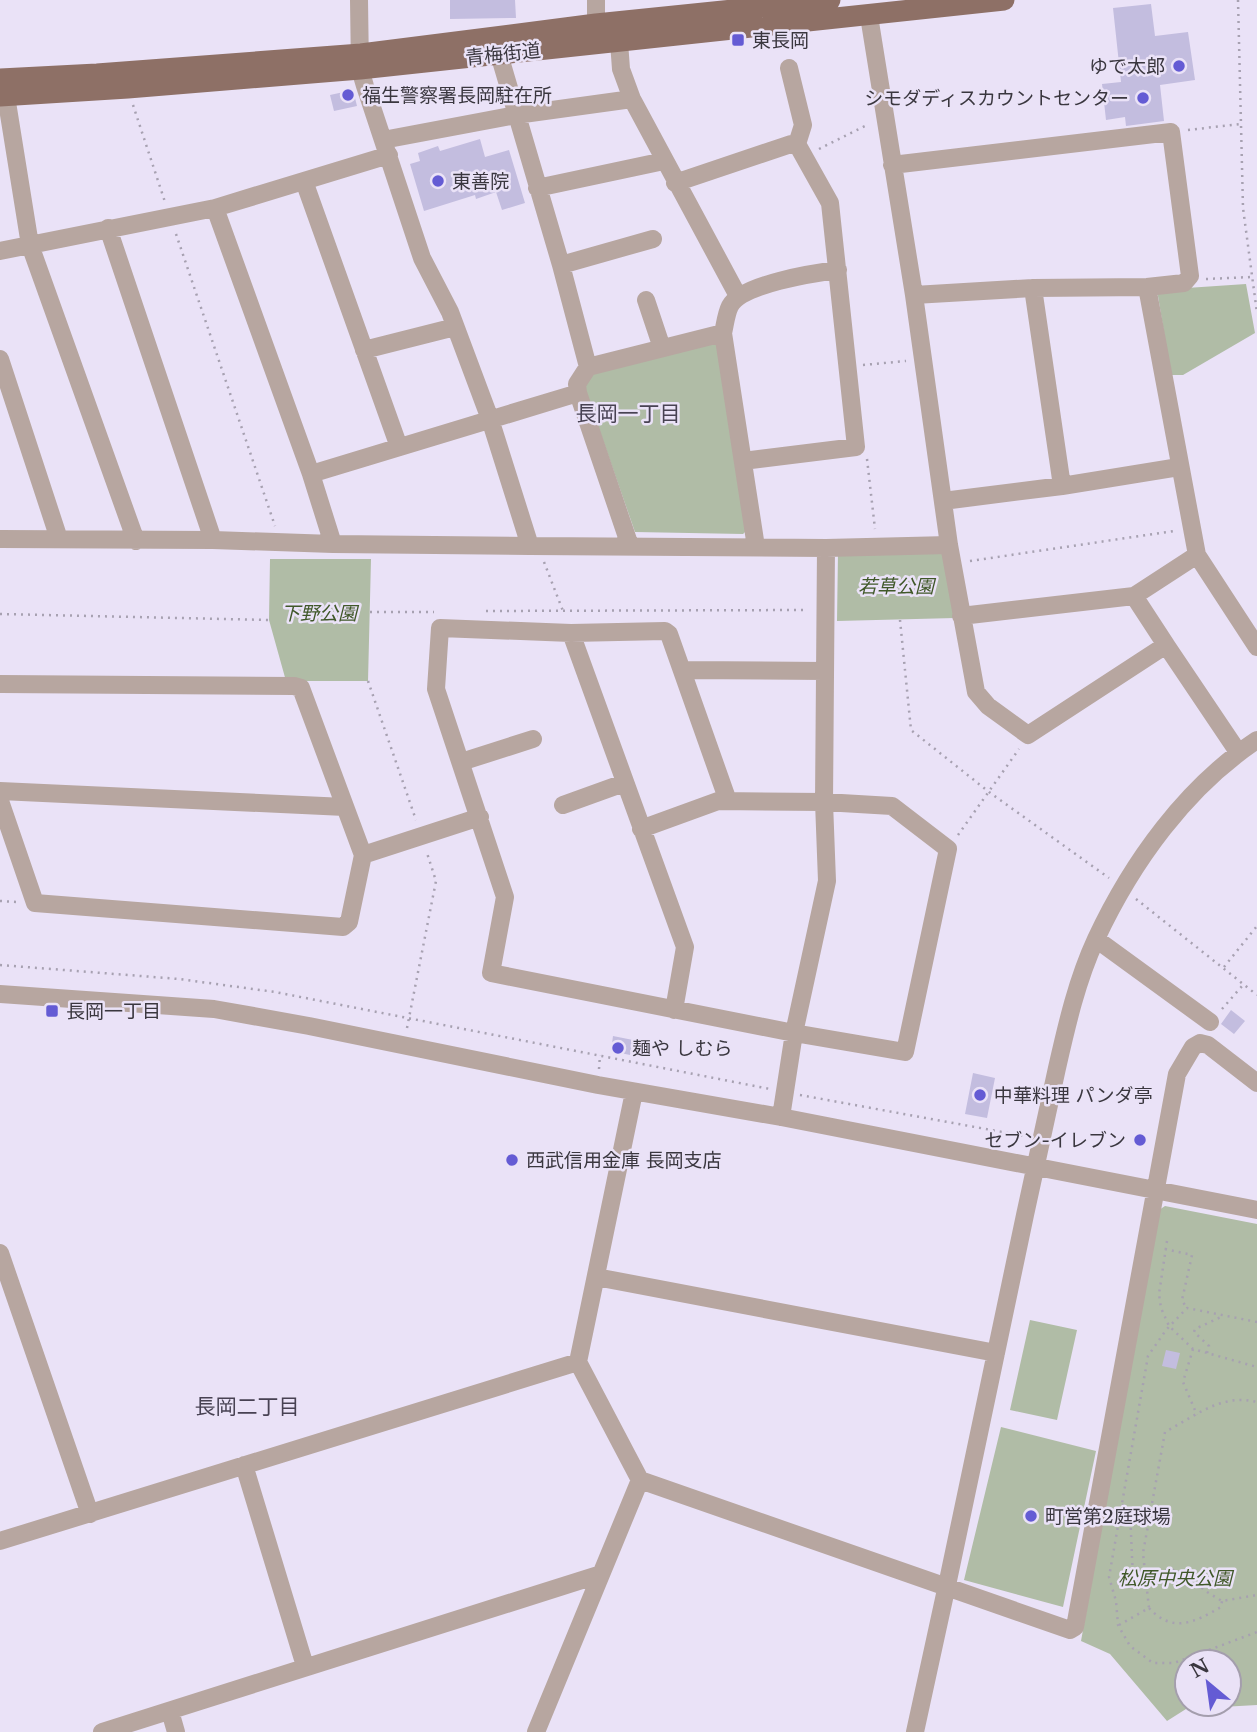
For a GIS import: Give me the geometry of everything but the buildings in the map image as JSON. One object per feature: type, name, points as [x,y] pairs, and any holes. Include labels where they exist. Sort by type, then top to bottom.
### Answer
[{"type":"main road","name":"青梅街道","points":[[2,91],[128,88],[361,61],[596,24],[830,0]]},
{"type":"main road","name":"青梅街道","points":[[2,91],[97,74],[499,54],[1004,0]]},
{"type":"street","points":[[359,0],[361,61],[386,148],[422,258],[455,327],[534,546]]},
{"type":"street","points":[[596,0],[596,24]]},
{"type":"street","points":[[869,16],[914,295],[952,564],[976,692],[988,706],[1028,735],[1167,645]]},
{"type":"street","points":[[619,42],[621,69],[632,99],[738,296]]},
{"type":"street","points":[[499,54],[588,367]]},
{"type":"street","points":[[743,461],[856,447],[830,203],[797,144],[803,125],[789,68]]},
{"type":"street","points":[[2,91],[30,245],[136,541]]},
{"type":"street","points":[[0,251],[215,208],[304,181],[386,148],[516,114],[632,99]]},
{"type":"street","points":[[892,164],[1171,132],[1190,276],[1184,283],[1147,287],[1033,288],[914,295]]},
{"type":"street","points":[[675,183],[797,144]]},
{"type":"street","points":[[537,188],[664,161]]},
{"type":"street","points":[[304,181],[398,447]]},
{"type":"street","points":[[215,208],[312,474],[334,544]]},
{"type":"street","points":[[108,228],[213,540]]},
{"type":"street","points":[[561,265],[653,239]]},
{"type":"street","points":[[756,547],[723,333],[730,307],[738,296],[798,275],[838,270]]},
{"type":"street","points":[[1147,287],[1197,555],[1257,647]]},
{"type":"street","points":[[1033,288],[1062,486]]},
{"type":"street","points":[[646,300],[662,348]]},
{"type":"street","points":[[364,351],[455,327]]},
{"type":"street","points":[[630,546],[577,384],[588,367],[723,333]]},
{"type":"street","points":[[0,359],[59,539]]},
{"type":"street","points":[[312,474],[578,393]]},
{"type":"street","points":[[943,501],[1062,486],[1179,467]]},
{"type":"street","points":[[0,539],[826,548],[949,545]]},
{"type":"street","points":[[781,1117],[794,1033],[827,881],[824,802],[826,548]]},
{"type":"street","points":[[961,616],[1134,596],[1197,555]]},
{"type":"street","points":[[1134,596],[1238,752]]},
{"type":"street","points":[[641,829],[718,801],[824,802],[892,807],[948,849],[905,1052],[794,1033],[491,973],[505,897],[436,689],[440,628],[571,633],[665,631],[672,639],[728,801]]},
{"type":"street","points":[[571,633],[685,947],[674,1010]]},
{"type":"street","points":[[683,670],[825,671]]},
{"type":"street","points":[[0,684],[301,688],[363,855],[349,922],[343,927],[35,904],[0,801]]},
{"type":"street","points":[[461,762],[533,740]]},
{"type":"street","points":[[915,1732],[1041,1139],[1072,1008],[1096,939],[1143,856],[1178,812],[1238,752],[1257,740]]},
{"type":"street","points":[[563,805],[624,783]]},
{"type":"street","points":[[0,791],[345,807]]},
{"type":"street","points":[[363,855],[480,817]]},
{"type":"street","points":[[1096,939],[1210,1022]]},
{"type":"street","points":[[0,994],[214,1009],[1257,1210]]},
{"type":"street","points":[[634,1092],[579,1363],[639,1480],[1070,1630],[1075,1627],[1177,1074],[1193,1047],[1200,1043],[1208,1045],[1257,1083]]},
{"type":"street","points":[[0,1253],[90,1514]]},
{"type":"street","points":[[596,1277],[996,1353]]},
{"type":"street","points":[[0,1541],[579,1363]]},
{"type":"street","points":[[244,1465],[305,1666]]},
{"type":"street","points":[[536,1732],[639,1480]]},
{"type":"street","points":[[102,1732],[601,1574]]},
{"type":"street","points":[[170,1711],[176,1732]]},
{"type":"path","points":[[1238,0],[1243,208],[1257,313]]},
{"type":"path","points":[[128,88],[281,542]]},
{"type":"path","points":[[1171,132],[1240,124]]},
{"type":"path","points":[[1186,280],[1251,277]]},
{"type":"path","points":[[857,366],[923,359]]},
{"type":"path","points":[[952,564],[1192,528]]},
{"type":"path","points":[[534,546],[563,611]]},
{"type":"path","points":[[480,611],[825,610]]},
{"type":"path","points":[[370,612],[439,611]]},
{"type":"path","points":[[0,614],[269,620]]},
{"type":"path","points":[[900,620],[911,730],[989,792],[1123,888],[1257,995]]},
{"type":"path","points":[[368,681],[436,881],[408,1017],[405,1045]]},
{"type":"path","points":[[948,849],[1028,735]]},
{"type":"path","points":[[1224,967],[1257,926]]},
{"type":"path","points":[[0,965],[178,979],[275,992],[1041,1139]]},
{"type":"path","points":[[1167,1241],[1159,1294],[1161,1308],[1170,1326],[1193,1349],[1257,1367]]},
{"type":"path","points":[[1165,1249],[1192,1255],[1182,1300],[1187,1308],[1257,1322]]},
{"type":"path","points":[[1187,1308],[1148,1356],[1109,1577],[1116,1601],[1118,1625],[1130,1646],[1153,1663],[1174,1663],[1257,1632]]},
{"type":"path","points":[[1207,1353],[1209,1346],[1194,1332],[1195,1329],[1223,1316]]},
{"type":"path","points":[[1193,1349],[1183,1382],[1197,1415]]},
{"type":"path","points":[[1222,1601],[1221,1607],[1192,1623],[1173,1623],[1161,1619],[1149,1608],[1143,1553],[1165,1432],[1226,1400],[1257,1402]]},
{"type":"path","points":[[1122,1505],[1127,1506],[1130,1511],[1133,1579],[1145,1579]]},
{"type":"path","points":[[1145,1572],[1182,1572],[1206,1592],[1222,1601],[1257,1595]]},
{"type":"path","points":[[1118,1625],[1149,1608]]},
{"type":"green space","points":[[1246,284],[1255,333],[1183,375],[1171,375],[1157,290]]},
{"type":"green space","points":[[714,340],[720,345],[749,528],[743,534],[635,532],[583,383],[587,375]]},
{"type":"green space","name":"若草公園","points":[[838,552],[938,552],[946,556],[955,618],[837,621]]},
{"type":"green space","name":"下野公園","points":[[270,559],[371,559],[368,681],[286,681],[269,620]]},
{"type":"green space","name":"松原中央公園","points":[[1165,1206],[1257,1224],[1257,1705],[1243,1706],[1243,1648],[1173,1648],[1173,1717],[1167,1721],[1110,1654],[1081,1641],[1159,1210]]},
{"type":"green space","points":[[1030,1320],[1077,1330],[1057,1420],[1010,1410]]},
{"type":"green space","name":"町営第2庭球場","points":[[1001,1427],[1096,1451],[1063,1607],[964,1580]]},
{"type":"place","name":"東長岡","points":[[738,40]]},
{"type":"place","name":"ゆで太郎","points":[[1179,66]]},
{"type":"place","name":"福生警察署長岡駐在所","points":[[348,95]]},
{"type":"place","name":"シモダディスカウントセンター","points":[[1143,98]]},
{"type":"place","name":"東善院","points":[[438,181]]},
{"type":"place","name":"長岡一丁目","points":[[52,1011]]},
{"type":"place","name":"麺や しむら","points":[[618,1048]]},
{"type":"place","name":"中華料理 パンダ亭","points":[[980,1095]]},
{"type":"place","name":"セブン-イレブン","points":[[1140,1140]]},
{"type":"place","name":"西武信用金庫 長岡支店","points":[[512,1160]]},
{"type":"place","name":"町営第2庭球場","points":[[1031,1516]]},
{"type":"district","name":"長岡一丁目","points":[[628,414]]},
{"type":"district","name":"長岡二丁目","points":[[247,1407]]}]
